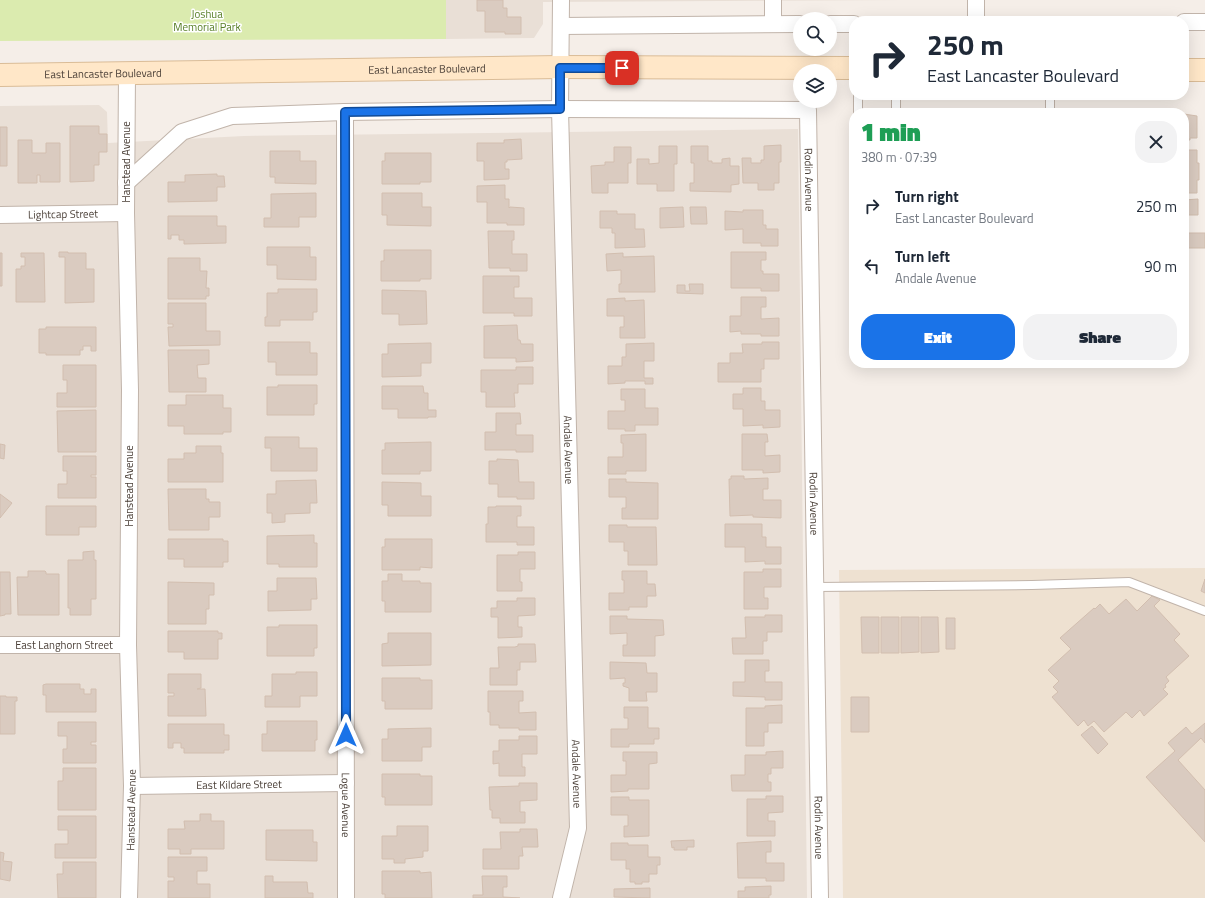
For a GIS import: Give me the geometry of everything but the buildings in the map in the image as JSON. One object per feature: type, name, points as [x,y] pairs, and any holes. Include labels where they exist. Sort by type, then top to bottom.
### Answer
[{"type":"main road","name":"East Lancaster Boulevard","points":[[0,75],[560,68],[849,68]]},
{"type":"main road","points":[[1189,70],[1205,70]]},
{"type":"street","name":"Andale Avenue","points":[[561,0],[560,109],[578,828],[561,898]]},
{"type":"street","points":[[773,0],[773,24]]},
{"type":"street","points":[[976,0],[976,16]]},
{"type":"street","points":[[1189,22],[1205,22]]},
{"type":"street","points":[[561,26],[793,24]]},
{"type":"street","points":[[837,24],[849,24]]},
{"type":"street","name":"Hanstead Avenue","points":[[127,74],[126,213],[130,390],[128,645],[132,786],[129,898]]},
{"type":"street","points":[[126,183],[182,132],[232,116],[345,112],[560,109]]},
{"type":"street","name":"Rodin Avenue","points":[[560,109],[808,110],[820,898]]},
{"type":"street","name":"Logue Avenue","points":[[345,112],[346,898]]},
{"type":"street","name":"Lightcap Street","points":[[0,215],[126,213]]},
{"type":"street","name":"East Langhorn Street","points":[[0,645],[128,645]]},
{"type":"street","name":"East Kildare Street","points":[[132,786],[346,783]]},
{"type":"lane","points":[[816,587],[1032,585],[1129,582],[1205,611]]},
{"type":"shaded area","points":[[446,0],[902,0],[543,2],[543,24],[534,38],[446,39]]},
{"type":"shaded area","points":[[99,105],[107,112],[108,143],[244,136],[798,129],[807,898],[0,898],[0,106]]},
{"type":"shaded area","points":[[1205,568],[1205,898],[843,898],[839,570]]},
{"type":"green space","name":"Joshua Memorial Park","points":[[0,0],[446,0],[446,39],[0,41]]},
{"type":"route","points":[[346,735],[345,112],[560,109],[560,68],[622,68]]}]
